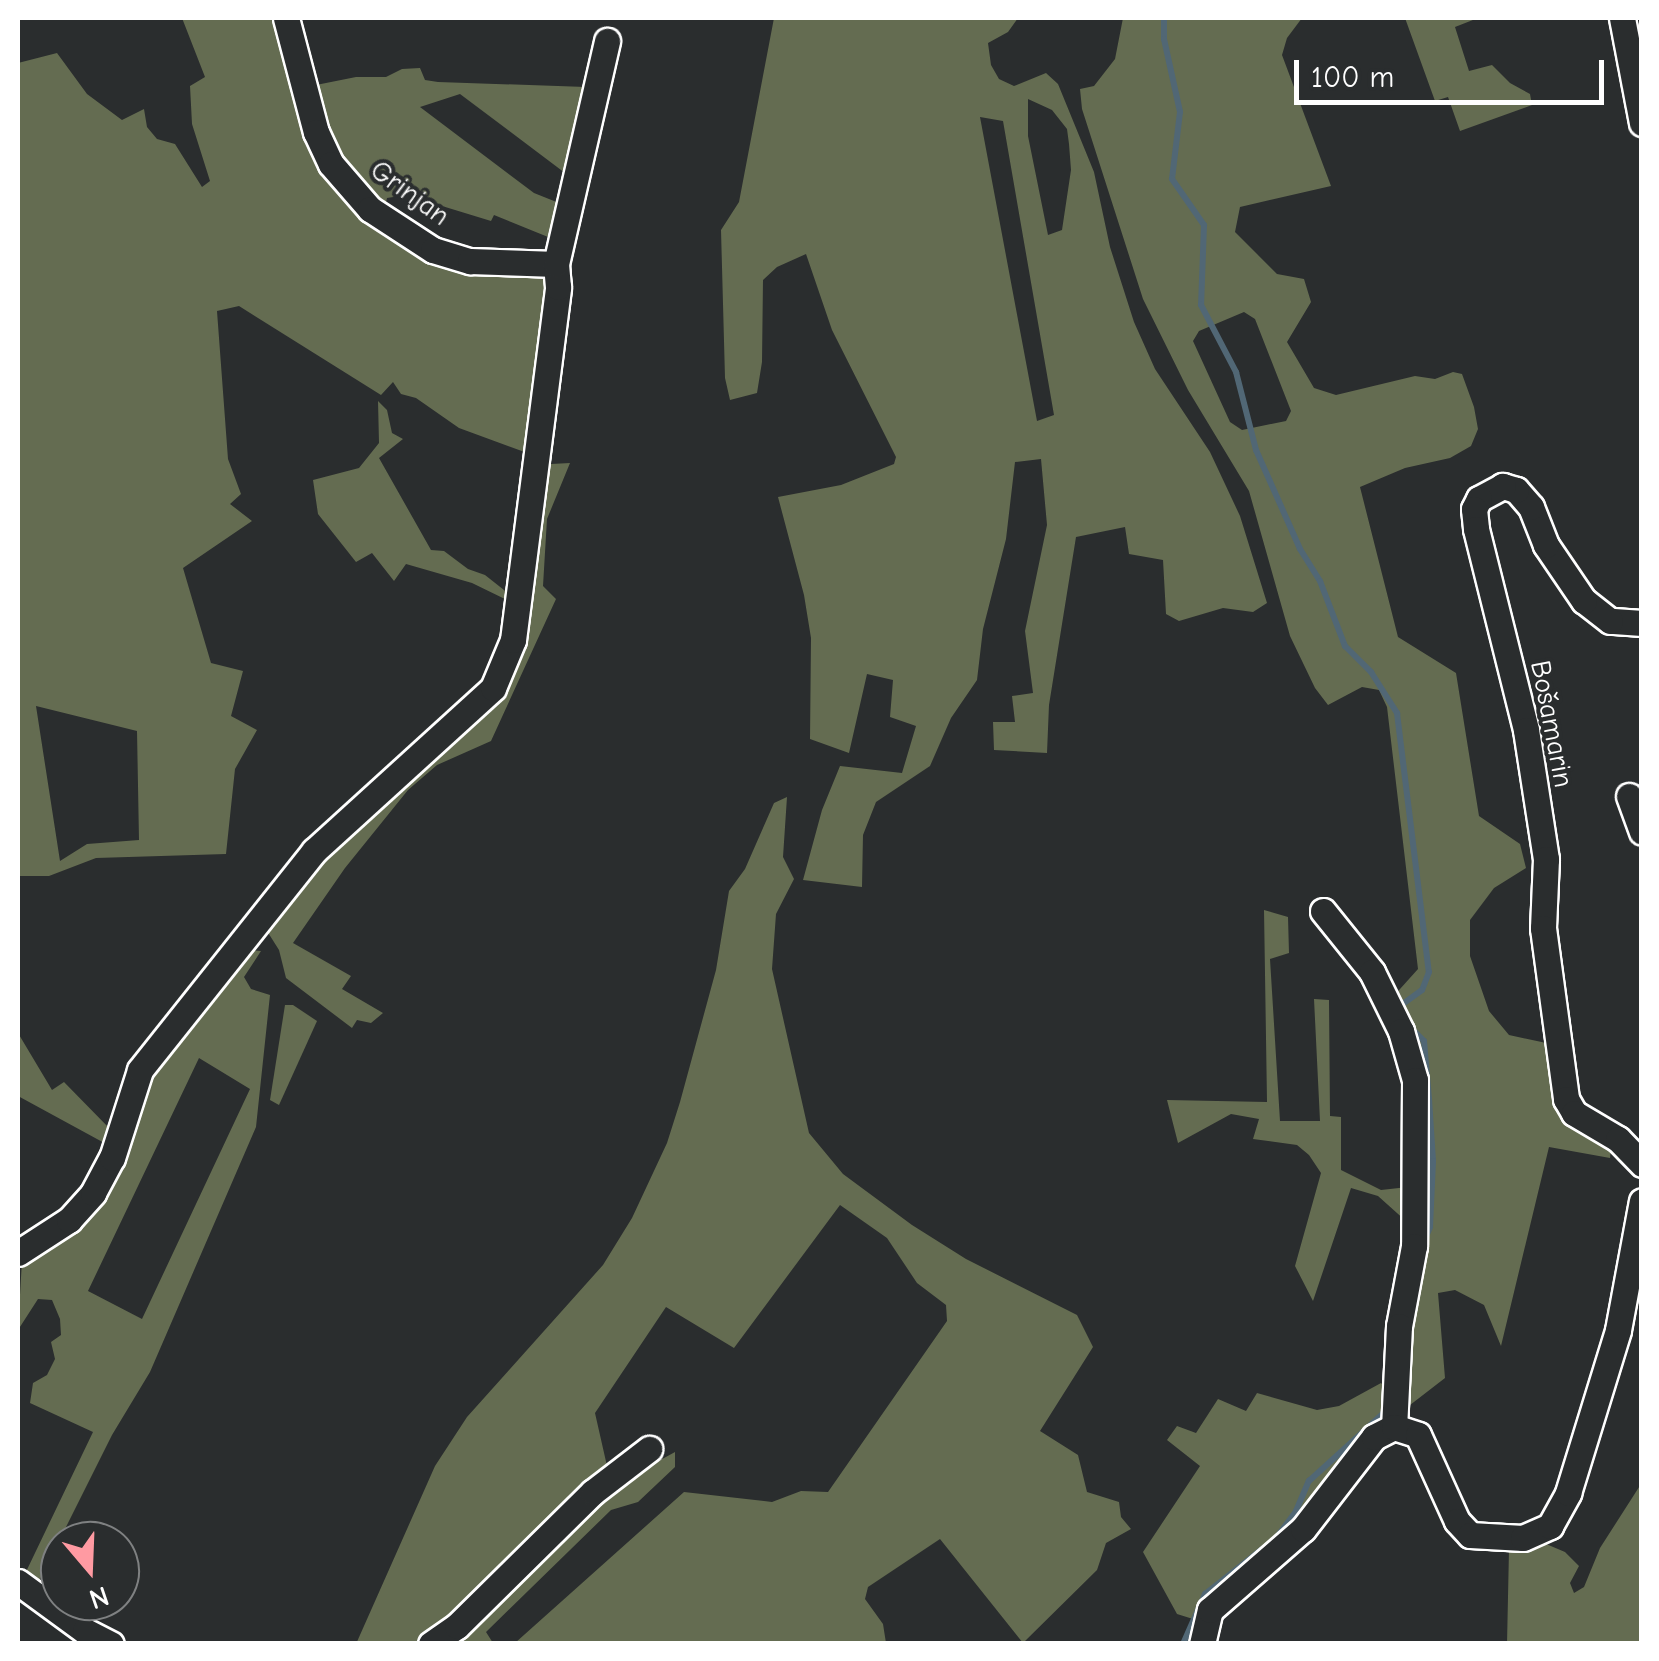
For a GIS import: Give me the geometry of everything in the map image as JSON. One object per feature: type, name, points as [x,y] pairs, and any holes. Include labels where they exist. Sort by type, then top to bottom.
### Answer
[{"type":"street","name":"Grinjan","points":[[286,18],[316,132],[331,164],[370,209],[434,250],[470,261],[556,264]]},
{"type":"street","points":[[1622,18],[1642,124]]},
{"type":"street","points":[[18,1253],[69,1220],[92,1193],[112,1158],[140,1070],[314,851],[493,688],[513,640],[558,286],[556,264],[607,41]]},
{"type":"street","name":"Bošamarin","points":[[1642,623],[1610,621],[1584,601],[1546,545],[1531,507],[1516,490],[1502,486],[1479,498],[1474,510],[1476,529],[1526,730],[1546,858],[1543,928],[1566,1099],[1574,1113],[1618,1139],[1642,1164]]},
{"type":"street","points":[[1629,796],[1642,832]]},
{"type":"street","points":[[1323,912],[1372,972],[1400,1031],[1415,1080],[1414,1246],[1399,1326],[1394,1427]]},
{"type":"street","points":[[1195,1641],[1210,1610],[1304,1529],[1374,1437],[1394,1427],[1418,1436],[1457,1522],[1470,1535],[1523,1538],[1550,1526],[1568,1493],[1618,1330],[1642,1201]]},
{"type":"street","points":[[431,1644],[457,1626],[592,1492],[649,1448]]},
{"type":"street","points":[[18,1582],[85,1631],[111,1644]]},
{"type":"green space","points":[[182,18],[276,18],[308,145],[319,166],[387,232],[536,269],[549,280],[530,454],[459,428],[416,398],[401,394],[393,382],[381,395],[239,306],[217,311],[228,459],[241,494],[230,504],[252,521],[183,568],[211,663],[243,671],[231,716],[257,730],[235,769],[226,854],[96,858],[49,876],[18,876],[18,63],[57,53],[87,94],[122,120],[144,109],[147,127],[157,139],[175,144],[202,187],[210,181],[192,124],[190,86],[205,77]],"holes":[[[36,706],[137,731],[139,840],[87,844],[60,861]]]},
{"type":"green space","points":[[774,18],[1018,18],[1008,32],[988,43],[991,65],[999,79],[1014,86],[1046,73],[1058,84],[1094,172],[1110,247],[1134,322],[1155,369],[1210,452],[1240,516],[1267,603],[1253,612],[1223,608],[1179,621],[1166,614],[1163,560],[1129,554],[1125,527],[1076,537],[1049,705],[1047,753],[994,750],[993,722],[1015,722],[1012,696],[1033,693],[1025,631],[1047,525],[1041,459],[1015,462],[1006,539],[983,629],[977,680],[951,718],[930,766],[876,802],[863,835],[862,887],[803,880],[822,810],[840,766],[902,773],[916,726],[890,717],[893,680],[867,674],[849,753],[810,739],[811,638],[778,497],[841,485],[894,464],[896,457],[832,330],[806,254],[777,267],[763,280],[762,362],[757,393],[730,400],[725,378],[721,230],[739,202]],"holes":[[[1028,99],[1052,110],[1067,129],[1071,170],[1062,230],[1048,235],[1028,136]],[[980,117],[1003,121],[1054,415],[1037,421]]]},
{"type":"green space","points":[[1123,18],[1302,18],[1287,38],[1282,55],[1331,186],[1240,207],[1235,232],[1277,274],[1304,279],[1311,302],[1287,342],[1314,388],[1336,395],[1415,376],[1435,379],[1453,372],[1462,374],[1474,407],[1478,429],[1471,446],[1450,458],[1405,468],[1360,487],[1398,637],[1456,673],[1479,816],[1520,844],[1526,868],[1494,888],[1470,920],[1470,956],[1489,1011],[1509,1035],[1551,1044],[1560,1098],[1611,1148],[1610,1158],[1549,1147],[1501,1346],[1484,1305],[1455,1290],[1438,1293],[1445,1378],[1401,1412],[1423,1185],[1391,999],[1418,969],[1387,707],[1379,690],[1362,687],[1328,705],[1315,688],[1290,636],[1249,491],[1188,390],[1143,299],[1082,109],[1080,89],[1094,86],[1115,59]],"holes":[[[1244,312],[1255,319],[1291,411],[1286,421],[1242,430],[1230,422],[1193,341],[1199,331]]]},
{"type":"green space","points":[[1405,18],[1478,18],[1455,27],[1469,71],[1492,65],[1510,83],[1530,94],[1532,105],[1460,131],[1448,97],[1435,101]]},
{"type":"green space","points":[[420,68],[425,80],[438,82],[586,87],[565,173],[460,94],[420,107],[534,193],[559,203],[553,239],[494,215],[491,221],[406,195],[387,198],[384,212],[336,161],[311,86],[356,77],[386,77],[402,69]]},
{"type":"green space","points":[[378,401],[387,410],[392,433],[403,439],[379,458],[431,550],[444,551],[468,569],[485,575],[513,597],[513,603],[472,583],[406,564],[394,581],[372,553],[356,562],[318,514],[313,480],[359,468],[379,443]]},
{"type":"green space","points":[[570,463],[547,519],[543,586],[556,599],[491,741],[437,765],[408,790],[345,868],[293,943],[351,976],[342,989],[383,1013],[371,1023],[357,1020],[352,1028],[286,978],[279,950],[267,931],[323,849],[487,714],[510,684],[521,652],[544,473],[551,464]]},
{"type":"green space","points":[[787,797],[783,857],[794,879],[776,914],[772,969],[809,1133],[843,1174],[912,1225],[966,1259],[1077,1315],[1093,1347],[1040,1431],[1078,1455],[1087,1492],[1119,1502],[1121,1517],[1131,1529],[1106,1543],[1097,1570],[1023,1643],[940,1539],[868,1587],[865,1599],[883,1624],[886,1643],[515,1643],[684,1492],[772,1502],[801,1491],[828,1492],[947,1321],[946,1305],[917,1283],[887,1238],[840,1205],[734,1348],[666,1307],[595,1413],[607,1466],[423,1643],[356,1644],[435,1466],[467,1417],[603,1265],[632,1218],[667,1143],[680,1102],[716,970],[729,891],[745,869],[774,803]]},
{"type":"green space","points":[[1264,910],[1288,917],[1289,953],[1270,959],[1280,1121],[1320,1121],[1314,999],[1329,1000],[1330,1116],[1341,1117],[1341,1170],[1381,1190],[1408,1187],[1407,1222],[1378,1196],[1351,1188],[1313,1301],[1295,1266],[1321,1173],[1309,1155],[1297,1145],[1253,1139],[1259,1119],[1231,1114],[1178,1143],[1167,1100],[1267,1102]]},
{"type":"green space","points":[[244,950],[261,951],[244,977],[251,989],[270,995],[256,1127],[150,1372],[112,1435],[69,1521],[50,1521],[93,1432],[30,1403],[33,1383],[47,1375],[55,1359],[51,1342],[61,1335],[60,1319],[52,1300],[38,1299],[18,1330],[22,1260],[43,1248],[136,1119],[152,1073],[180,1034],[209,1006]],"holes":[[[199,1058],[250,1089],[142,1319],[88,1291]]]},
{"type":"green space","points":[[285,1005],[293,1005],[317,1021],[279,1105],[270,1100]]},
{"type":"green space","points":[[18,1033],[52,1090],[64,1082],[111,1130],[108,1145],[18,1096]]},
{"type":"green space","points":[[1381,1383],[1387,1389],[1393,1416],[1294,1530],[1237,1573],[1193,1619],[1177,1614],[1143,1552],[1200,1466],[1167,1440],[1177,1426],[1196,1433],[1218,1399],[1246,1411],[1257,1393],[1317,1410],[1339,1406]]},
{"type":"green space","points":[[675,1452],[675,1467],[638,1502],[611,1510],[486,1632],[493,1643],[444,1644],[633,1475]]},
{"type":"green space","points":[[1641,1484],[1641,1643],[1507,1644],[1509,1549],[1539,1541],[1565,1552],[1579,1566],[1570,1583],[1574,1593],[1584,1587],[1600,1548]]},
{"type":"green space","points":[[40,1543],[40,1579],[23,1578]]},
{"type":"waterway","points":[[1164,18],[1164,39],[1180,112],[1172,179],[1204,225],[1201,305],[1236,372],[1256,450],[1300,549],[1320,581],[1345,646],[1371,672],[1397,713],[1429,972],[1422,990],[1403,1004],[1402,1012]]},
{"type":"waterway","points":[[1409,1026],[1424,1041],[1429,1099],[1433,1161],[1430,1227],[1424,1241]]},
{"type":"waterway","points":[[1276,1538],[1296,1511],[1309,1481],[1387,1410]]},
{"type":"waterway","points":[[1183,1644],[1205,1594],[1262,1549]]}]
